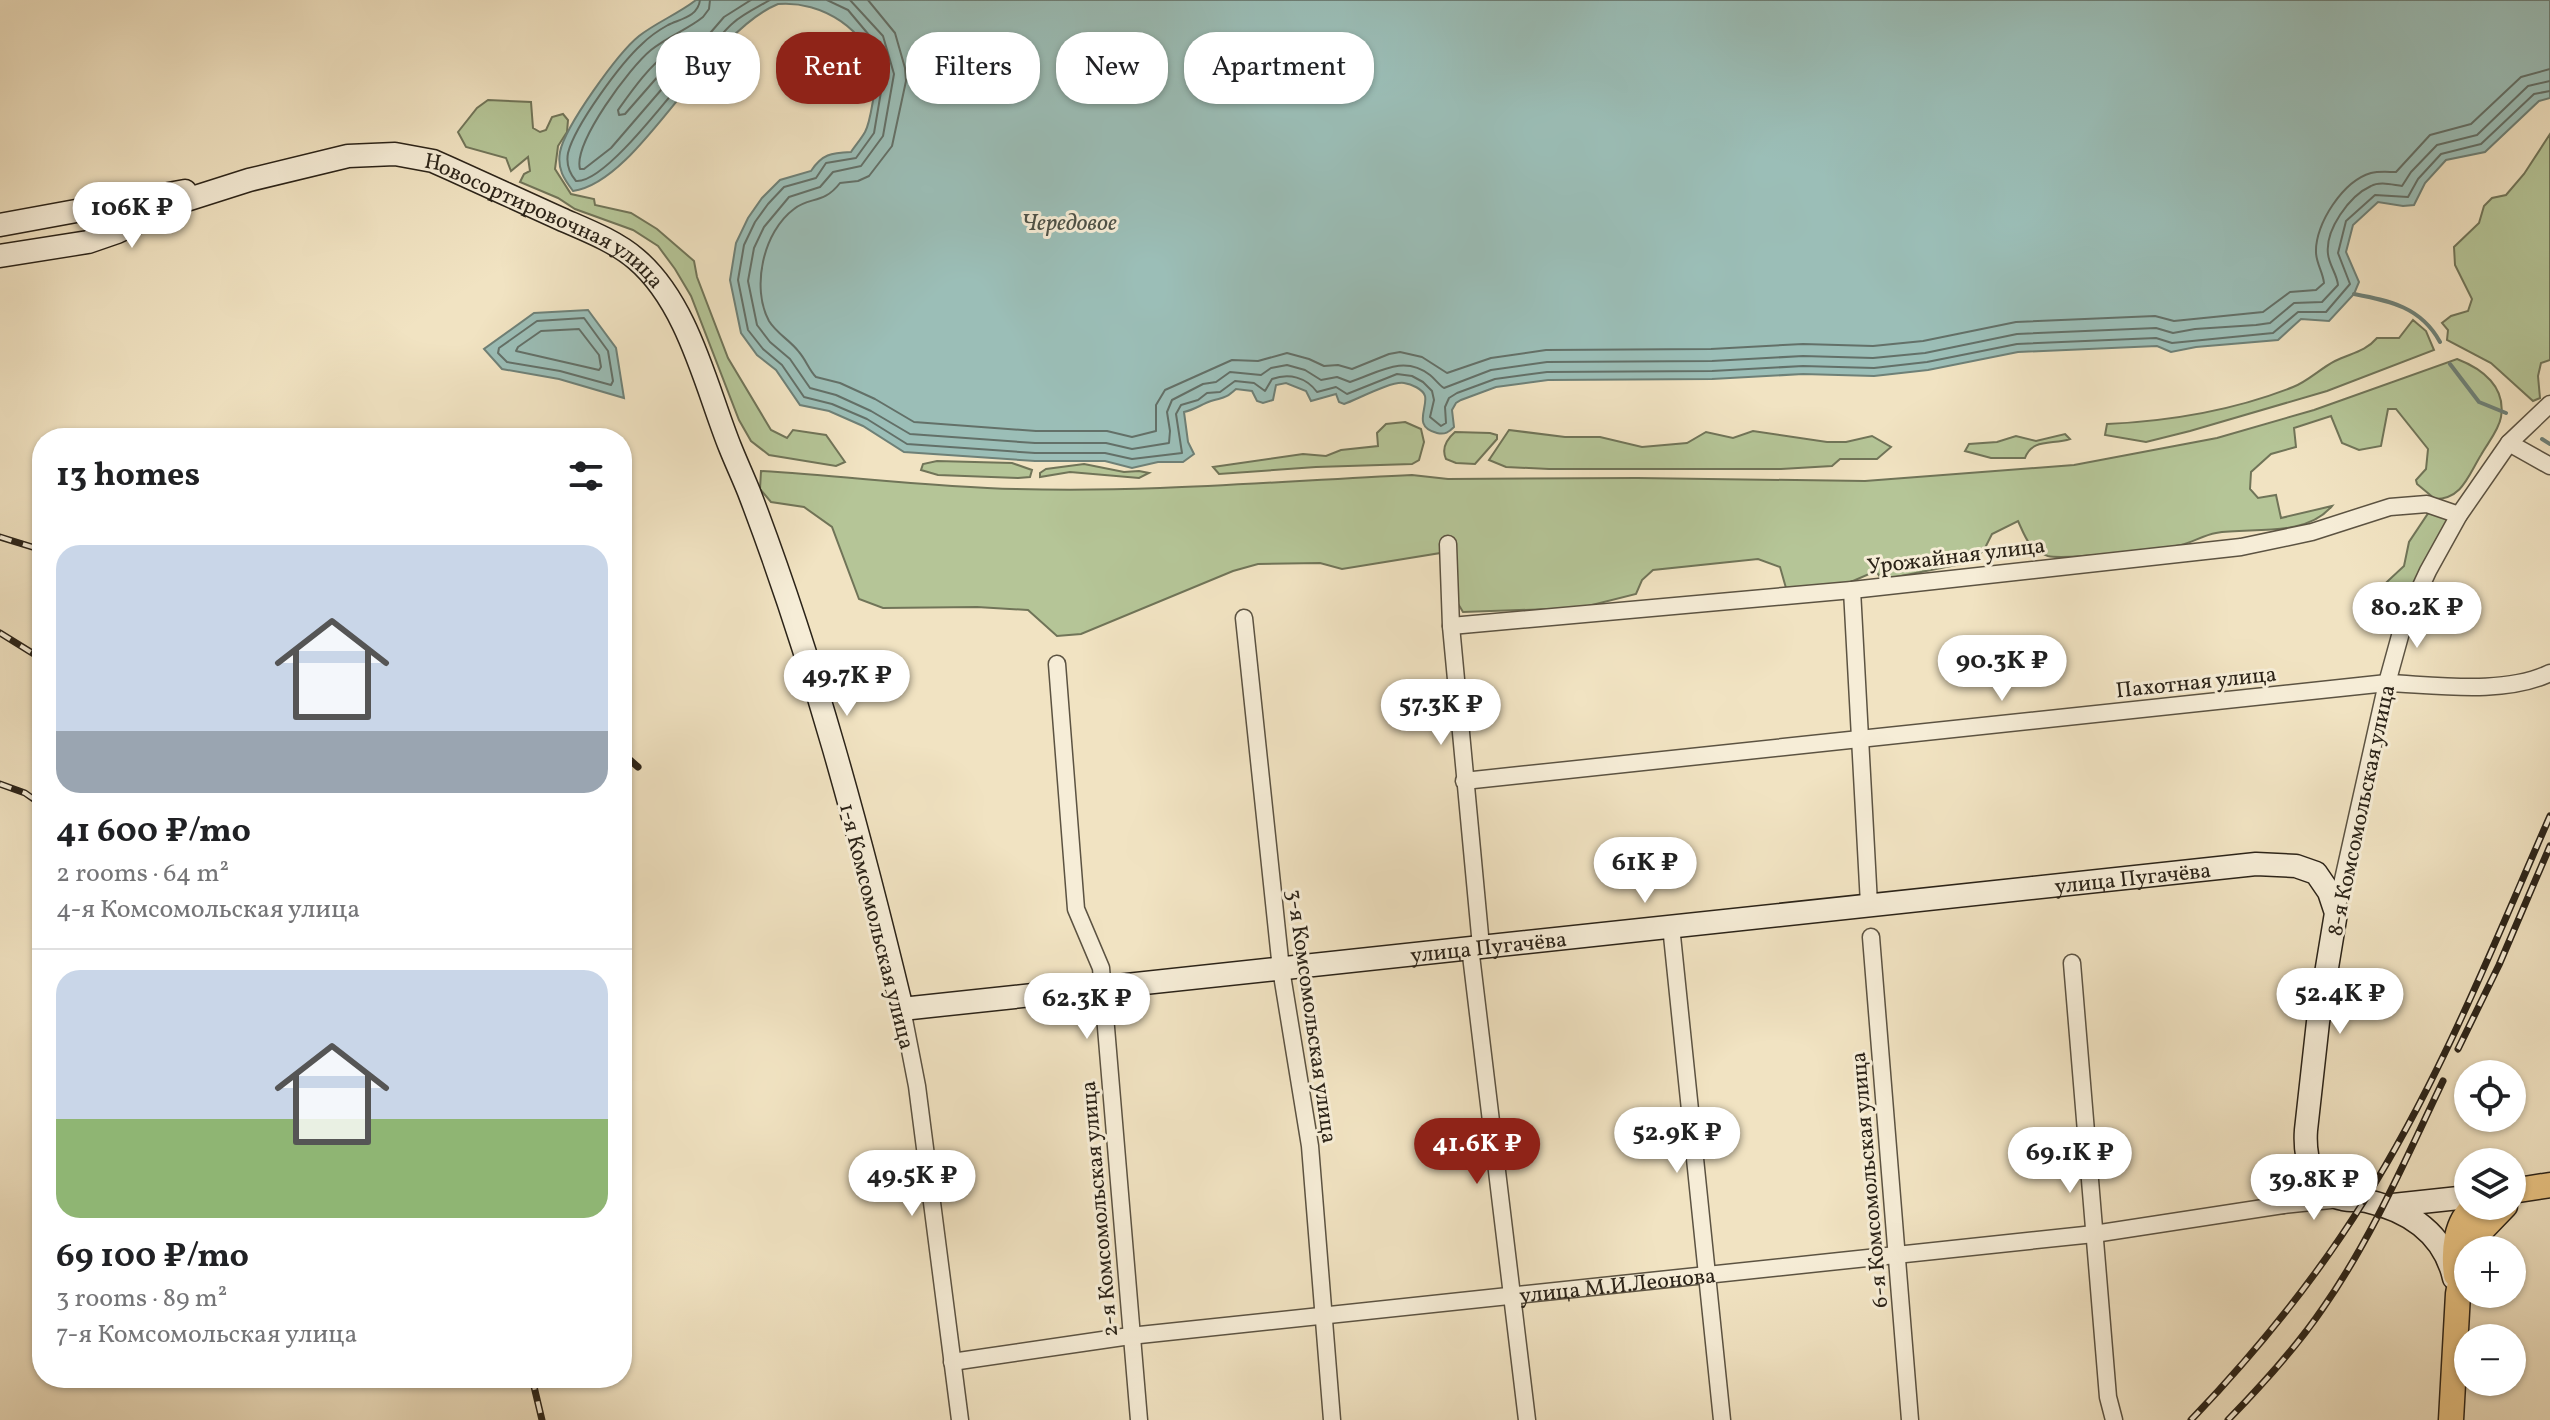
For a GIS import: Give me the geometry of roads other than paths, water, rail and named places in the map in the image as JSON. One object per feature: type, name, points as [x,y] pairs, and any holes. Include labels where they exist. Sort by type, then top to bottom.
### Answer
[{"type":"main road","name":"Новосортировочная улица","points":[[0,225],[249,180],[348,156],[395,154],[433,161],[604,238],[636,259],[657,282],[677,314],[700,362],[730,448]]},
{"type":"main road","name":"Новосортировочная улица","points":[[0,256],[88,242],[183,201],[249,180]]},
{"type":"main road","name":"1-я Комсомольская улица","points":[[730,448],[749,491],[835,755],[902,1009]]},
{"type":"main road","name":"улица Пугачёва","points":[[902,1009],[2256,864],[2296,866],[2316,873]]},
{"type":"main road","points":[[2316,873],[2329,892],[2336,913]]},
{"type":"main road","name":"8-я Комсомольская улица","points":[[2336,913],[2318,1022],[2305,1147],[2314,1181],[2325,1192],[2342,1199]]},
{"type":"main road","points":[[2309,1162],[2334,1185],[2425,1226],[2442,1228],[2459,1220]]},
{"type":"main road","name":"улица М.И.Леонова","points":[[2342,1199],[2374,1203],[2454,1199]]},
{"type":"main road","points":[[2440,1201],[2454,1211]]},
{"type":"main road","points":[[2478,1236],[2493,1220]]},
{"type":"main road","points":[[2425,1226],[2446,1254],[2454,1281]]},
{"type":"main road","points":[[2451,1420],[2457,1308]]},
{"type":"street","name":"8-я Комсомольская улица","points":[[2336,913],[2387,683],[2403,625],[2459,515],[2509,443],[2550,404]]},
{"type":"street","points":[[2509,443],[2550,466]]},
{"type":"street","name":"Урожайная улица","points":[[1451,626],[1852,590],[2241,547],[2312,532],[2390,507],[2427,504],[2459,515]]},
{"type":"street","points":[[1448,544],[1451,626],[1475,947],[1527,1420]]},
{"type":"street","points":[[1852,590],[1869,904]]},
{"type":"street","name":"3-я Комсомольская улица","points":[[1244,618],[1281,969],[1310,1146],[1332,1420]]},
{"type":"street","name":"2-я Комсомольская улица","points":[[1057,664],[1076,909],[1084,934],[1097,953],[1102,989],[1139,1420]]},
{"type":"street","name":"Пахотная улица","points":[[1464,781],[2387,683],[2471,687],[2519,683],[2550,673]]},
{"type":"street","points":[[2316,873],[2335,865],[2349,851]]},
{"type":"street","points":[[1671,926],[1722,1420]]},
{"type":"street","name":"6-я Комсомольская улица","points":[[1871,937],[1910,1420]]},
{"type":"street","points":[[2072,963],[2108,1397],[2114,1420]]},
{"type":"street","name":"1-я Комсомольская улица","points":[[902,1009],[917,1086],[960,1420]]},
{"type":"street","points":[[2283,1205],[2309,1162]]},
{"type":"street","name":"улица М.И.Леонова","points":[[952,1362],[1130,1336],[2094,1234],[2342,1199]]},
{"type":"water","name":"Чередовое","points":[[696,0],[2550,0],[2550,98],[2539,101],[2485,152],[2446,160],[2425,183],[2414,205],[2378,202],[2353,225],[2346,252],[2359,282],[2354,294],[2329,321],[2301,319],[2278,340],[2171,352],[2157,346],[2018,352],[1928,370],[1874,376],[1803,374],[1712,379],[1548,380],[1496,387],[1461,400],[1452,410],[1454,427],[1442,434],[1425,426],[1424,393],[1410,384],[1391,385],[1344,404],[1339,402],[1336,394],[1311,401],[1306,391],[1286,383],[1276,385],[1273,400],[1263,403],[1257,401],[1252,391],[1236,389],[1229,395],[1184,412],[1188,442],[1194,454],[1183,462],[1158,462],[1132,468],[1105,461],[1035,461],[904,452],[863,426],[829,411],[800,405],[776,370],[757,355],[741,333],[730,280],[736,243],[748,218],[780,180],[811,171],[828,156],[851,152],[865,132],[872,104],[890,104],[890,32],[854,32],[841,21],[811,7],[778,4],[751,20],[739,32],[656,32],[656,104],[674,104],[623,162],[598,182],[573,191],[562,173],[559,158],[564,140],[582,108],[618,58],[639,36]]},
{"type":"water","points":[[588,310],[616,348],[624,398],[559,379],[502,369],[484,349],[534,313]]},
{"type":"waterway","points":[[2354,294],[2392,303],[2414,313],[2440,342]]},
{"type":"waterway","points":[[2450,364],[2479,402],[2506,413]]},
{"type":"waterway","points":[[2542,439],[2550,444]]},
{"type":"railway","points":[[0,537],[32,547]]},
{"type":"railway","points":[[0,633],[32,653]]},
{"type":"railway","points":[[632,762],[638,767]]},
{"type":"railway","points":[[0,784],[32,798]]},
{"type":"railway","points":[[2191,1420],[2238,1369],[2305,1287],[2364,1201],[2441,1060],[2550,816]]},
{"type":"railway","points":[[2458,1049],[2499,965],[2550,846]]},
{"type":"railway","points":[[2228,1420],[2290,1352],[2341,1281],[2388,1197],[2443,1081]]},
{"type":"railway","points":[[534,1388],[542,1420]]}]
